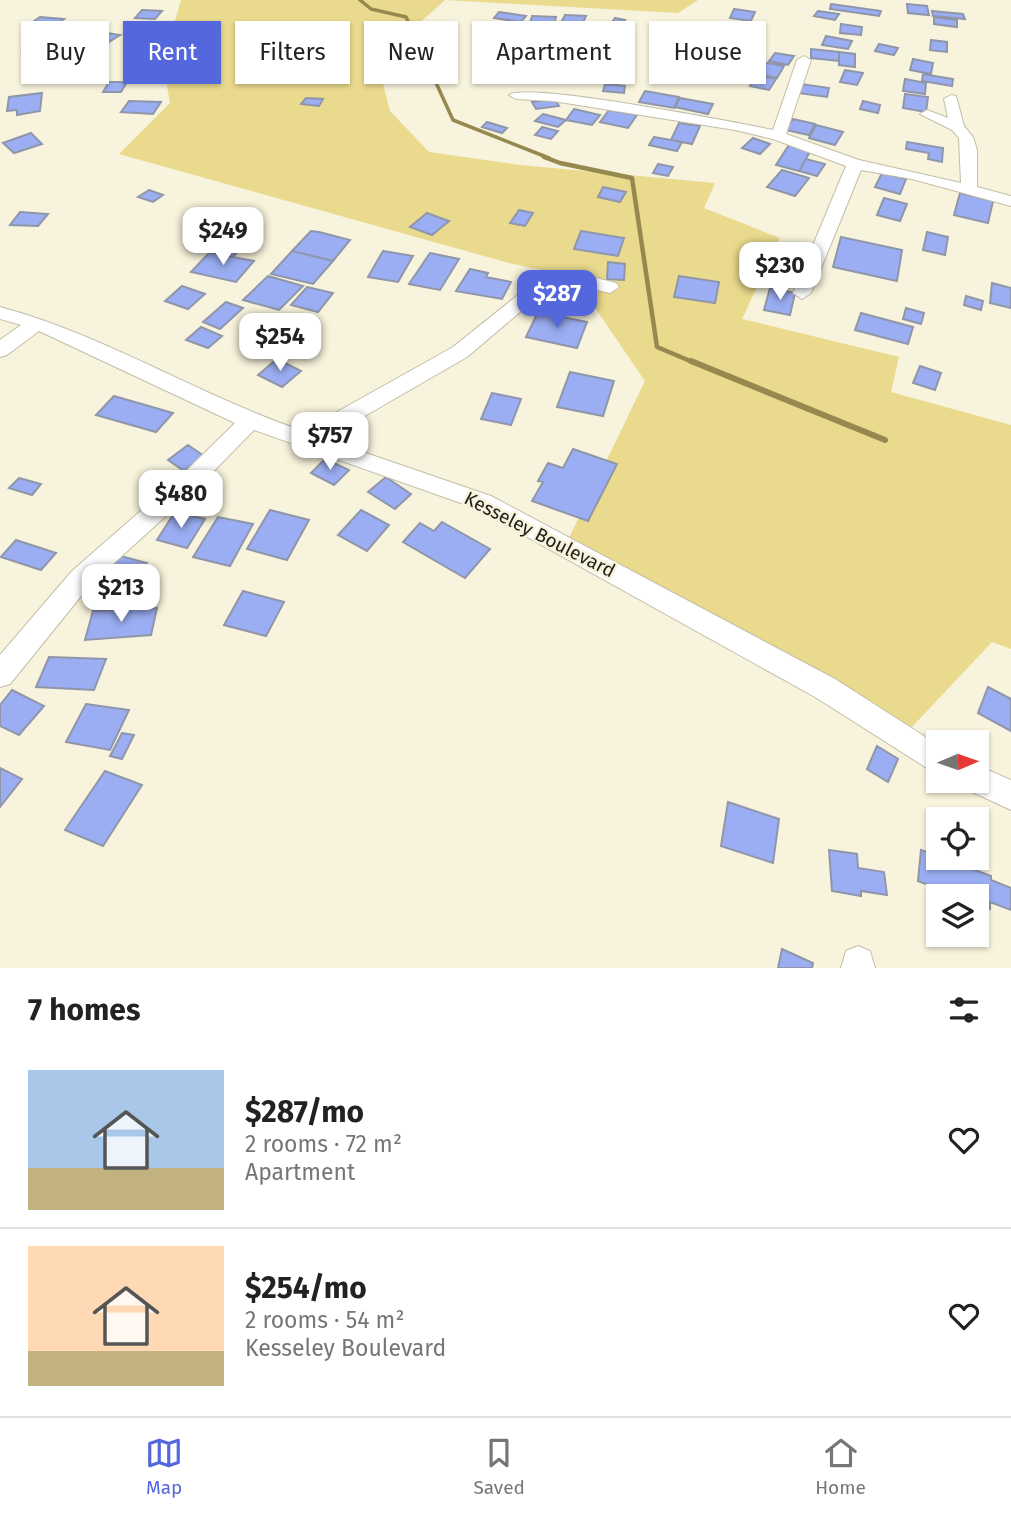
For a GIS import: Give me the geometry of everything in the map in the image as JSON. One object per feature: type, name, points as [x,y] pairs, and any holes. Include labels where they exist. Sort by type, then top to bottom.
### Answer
[{"type":"street","points":[[778,136],[804,60]]},
{"type":"street","points":[[516,95],[553,97],[735,126],[778,136],[855,164],[1011,201]]},
{"type":"street","points":[[951,99],[957,127]]},
{"type":"street","points":[[927,114],[957,127],[966,137],[969,150],[969,189]]},
{"type":"street","points":[[802,293],[855,164]]},
{"type":"street","points":[[303,441],[460,352],[539,287],[563,281],[584,281],[610,288]]},
{"type":"street","name":"Kesseley Boulevard","points":[[0,313],[37,323],[250,421],[483,502],[825,688],[926,753]]},
{"type":"street","points":[[0,350],[37,323]]},
{"type":"street","points":[[0,675],[81,578],[192,478],[250,421]]},
{"type":"street","points":[[989,785],[1011,795]]},
{"type":"shaded area","points":[[181,0],[445,0],[422,21],[364,21],[364,84],[383,84],[390,111],[429,152],[520,165],[715,183],[704,208],[780,238],[742,319],[899,357],[891,392],[1011,425],[1011,649],[992,642],[911,728],[566,544],[645,381],[574,277],[509,263],[119,154],[170,103],[167,84],[221,84],[221,21],[175,21]]},
{"type":"shaded area","points":[[445,0],[698,0],[678,13]]},
{"type":"building","points":[[831,4],[881,11],[879,16],[830,9]]},
{"type":"building","points":[[907,4],[927,6],[929,15],[908,13]]},
{"type":"building","points":[[734,9],[755,12],[751,21],[730,18]]},
{"type":"building","points":[[142,10],[162,11],[155,19],[135,18]]},
{"type":"building","points":[[818,11],[839,14],[835,20],[814,16]]},
{"type":"building","points":[[932,11],[963,14],[965,19],[933,16]]},
{"type":"building","points":[[499,12],[526,16],[522,21],[494,18]]},
{"type":"building","points":[[565,15],[586,16],[584,21],[562,21]]},
{"type":"building","points":[[532,16],[556,17],[555,21],[531,21]]},
{"type":"building","points":[[40,17],[64,19],[61,21],[34,21]]},
{"type":"building","points":[[934,17],[957,20],[957,27],[934,24]]},
{"type":"building","points":[[841,24],[862,27],[861,35],[840,33]]},
{"type":"building","points":[[109,33],[120,35],[109,42]]},
{"type":"building","points":[[826,36],[852,41],[848,49],[822,45]]},
{"type":"building","points":[[931,40],[947,42],[947,52],[930,50]]},
{"type":"building","points":[[879,44],[898,48],[894,55],[875,51]]},
{"type":"building","points":[[811,49],[839,52],[839,61],[811,58]]},
{"type":"building","points":[[839,52],[855,54],[855,67],[839,65]]},
{"type":"building","points":[[775,53],[794,56],[788,65],[769,61]]},
{"type":"building","points":[[913,59],[933,63],[931,74],[910,70]]},
{"type":"building","points":[[766,63],[784,66],[777,78],[766,76]]},
{"type":"building","points":[[845,70],[863,73],[857,85],[840,82]]},
{"type":"building","points":[[923,74],[953,79],[952,86],[922,81]]},
{"type":"building","points":[[766,77],[776,79],[769,90],[750,86],[766,84]]},
{"type":"building","points":[[905,79],[926,83],[925,94],[903,91]]},
{"type":"building","points":[[109,82],[126,84],[121,92],[103,92]]},
{"type":"building","points":[[605,84],[625,86],[624,93],[603,91]]},
{"type":"building","points":[[801,84],[829,88],[827,97],[798,93]]},
{"type":"building","points":[[645,91],[679,97],[674,108],[639,102]]},
{"type":"building","points":[[42,93],[40,111],[17,115],[17,110],[7,111],[9,97]]},
{"type":"building","points":[[905,94],[928,97],[926,112],[903,108]]},
{"type":"building","points":[[306,98],[323,99],[319,106],[301,104]]},
{"type":"building","points":[[680,98],[713,104],[708,114],[675,107]]},
{"type":"building","points":[[555,99],[559,106],[536,109],[532,102]]},
{"type":"building","points":[[129,101],[161,102],[153,114],[121,112]]},
{"type":"building","points":[[863,101],[880,105],[878,113],[860,109]]},
{"type":"building","points":[[574,109],[600,115],[592,125],[566,120]]},
{"type":"building","points":[[609,110],[637,115],[628,128],[600,122]]},
{"type":"building","points":[[543,114],[566,120],[558,127],[535,121]]},
{"type":"building","points":[[793,119],[815,124],[809,135],[786,130]]},
{"type":"building","points":[[487,122],[507,128],[502,133],[482,127]]},
{"type":"building","points":[[679,123],[700,126],[692,144],[671,140]]},
{"type":"building","points":[[816,125],[843,132],[835,145],[809,138]]},
{"type":"building","points":[[542,127],[558,131],[551,139],[535,135]]},
{"type":"building","points":[[31,133],[42,144],[14,153],[3,143]]},
{"type":"building","points":[[654,137],[682,142],[677,151],[649,145]]},
{"type":"building","points":[[753,138],[770,144],[760,154],[742,148]]},
{"type":"building","points":[[907,142],[943,148],[942,162],[928,159],[929,153],[906,149]]},
{"type":"building","points":[[789,145],[811,150],[799,171],[776,165]]},
{"type":"building","points":[[806,159],[825,164],[817,176],[799,171]]},
{"type":"building","points":[[658,164],[673,167],[668,176],[653,173]]},
{"type":"building","points":[[782,170],[809,178],[795,196],[767,187]]},
{"type":"building","points":[[882,173],[906,179],[900,194],[875,187]]},
{"type":"building","points":[[603,187],[626,192],[620,202],[598,197]]},
{"type":"building","points":[[149,190],[163,195],[153,202],[138,197]]},
{"type":"building","points":[[960,193],[993,201],[988,223],[954,215]]},
{"type":"building","points":[[884,198],[907,204],[900,221],[877,215]]},
{"type":"building","points":[[519,210],[533,213],[525,226],[510,223]]},
{"type":"building","points":[[20,212],[48,214],[38,226],[10,225]]},
{"type":"building","points":[[427,213],[449,221],[432,235],[410,227]]},
{"type":"building","points":[[311,231],[350,240],[333,261],[292,251]]},
{"type":"building","points":[[581,231],[624,238],[618,256],[574,249]]},
{"type":"building","points":[[927,232],[948,237],[945,255],[923,250]]},
{"type":"building","points":[[841,237],[902,250],[897,281],[833,267]]},
{"type":"building","points":[[218,243],[241,248],[233,257],[210,252]]},
{"type":"building","points":[[292,251],[333,261],[313,284],[271,274]]},
{"type":"building","points":[[383,251],[413,256],[398,282],[368,277]]},
{"type":"building","points":[[210,252],[254,261],[236,282],[191,272]]},
{"type":"building","points":[[430,253],[459,259],[440,290],[409,284]]},
{"type":"building","points":[[608,262],[625,264],[624,280],[607,279]]},
{"type":"building","points":[[470,269],[488,273],[486,277],[511,282],[502,299],[456,291]]},
{"type":"building","points":[[268,276],[303,286],[279,310],[243,300]]},
{"type":"building","points":[[679,276],[719,282],[715,303],[674,297]]},
{"type":"building","points":[[992,283],[1011,288],[1011,308],[990,303]]},
{"type":"building","points":[[182,286],[205,294],[188,309],[165,301]]},
{"type":"building","points":[[307,287],[333,293],[318,312],[291,305]]},
{"type":"building","points":[[770,288],[795,293],[790,315],[764,310]]},
{"type":"building","points":[[966,296],[983,301],[981,310],[964,305]]},
{"type":"building","points":[[226,302],[243,308],[220,329],[203,322]]},
{"type":"building","points":[[906,308],[924,313],[921,324],[903,319]]},
{"type":"building","points":[[538,312],[587,322],[577,348],[526,337]]},
{"type":"building","points":[[861,313],[913,327],[908,344],[855,330]]},
{"type":"building","points":[[201,327],[222,336],[208,348],[186,340]]},
{"type":"building","points":[[277,359],[301,371],[282,387],[258,375]]},
{"type":"building","points":[[920,366],[941,373],[935,390],[913,383]]},
{"type":"building","points":[[570,372],[614,381],[603,416],[557,407]]},
{"type":"building","points":[[492,393],[521,399],[511,425],[481,419]]},
{"type":"building","points":[[114,396],[173,413],[156,432],[96,415]]},
{"type":"building","points":[[188,445],[204,456],[184,471],[168,460]]},
{"type":"building","points":[[573,449],[617,464],[588,521],[532,501],[543,482],[538,481],[548,463],[563,468]]},
{"type":"building","points":[[325,459],[349,470],[334,485],[311,473]]},
{"type":"building","points":[[386,477],[411,494],[395,509],[368,492]]},
{"type":"building","points":[[19,478],[41,484],[32,495],[9,488]]},
{"type":"building","points":[[270,510],[309,520],[287,560],[247,549]]},
{"type":"building","points":[[361,510],[389,525],[367,551],[338,535]]},
{"type":"building","points":[[175,512],[205,519],[187,548],[157,540]]},
{"type":"building","points":[[218,517],[253,524],[230,566],[193,557]]},
{"type":"building","points":[[442,522],[490,549],[465,578],[403,542],[420,523],[434,531]]},
{"type":"building","points":[[16,540],[56,553],[41,570],[1,557]]},
{"type":"building","points":[[117,555],[147,563],[127,591],[97,582]]},
{"type":"building","points":[[243,591],[284,602],[266,636],[224,625]]},
{"type":"building","points":[[157,608],[151,635],[85,640],[93,611]]},
{"type":"building","points":[[49,657],[106,659],[94,690],[36,687]]},
{"type":"building","points":[[988,687],[1011,699],[1011,731],[978,713]]},
{"type":"building","points":[[12,690],[44,706],[19,735],[0,726],[0,705]]},
{"type":"building","points":[[86,704],[129,710],[110,750],[66,742]]},
{"type":"building","points":[[122,733],[134,735],[122,759],[110,756]]},
{"type":"building","points":[[877,746],[898,759],[888,782],[867,769]]},
{"type":"building","points":[[0,768],[22,779],[0,807]]},
{"type":"building","points":[[105,771],[142,785],[103,846],[65,830]]},
{"type":"building","points":[[728,802],[779,819],[773,863],[721,846]]},
{"type":"building","points":[[829,850],[857,854],[858,868],[884,872],[887,895],[861,891],[861,896],[832,891]]},
{"type":"building","points":[[921,850],[926,852],[926,870],[975,870],[1011,888],[1011,910],[990,902],[989,909],[989,884],[926,884],[918,881]]},
{"type":"building","points":[[782,949],[813,963],[812,968],[778,968]]},
{"type":"waterway","points":[[360,0],[371,9],[406,17],[453,120],[549,158]]},
{"type":"waterway","points":[[544,157],[560,163],[632,178],[657,347],[695,363]]},
{"type":"waterway","points":[[691,361],[885,440]]}]
